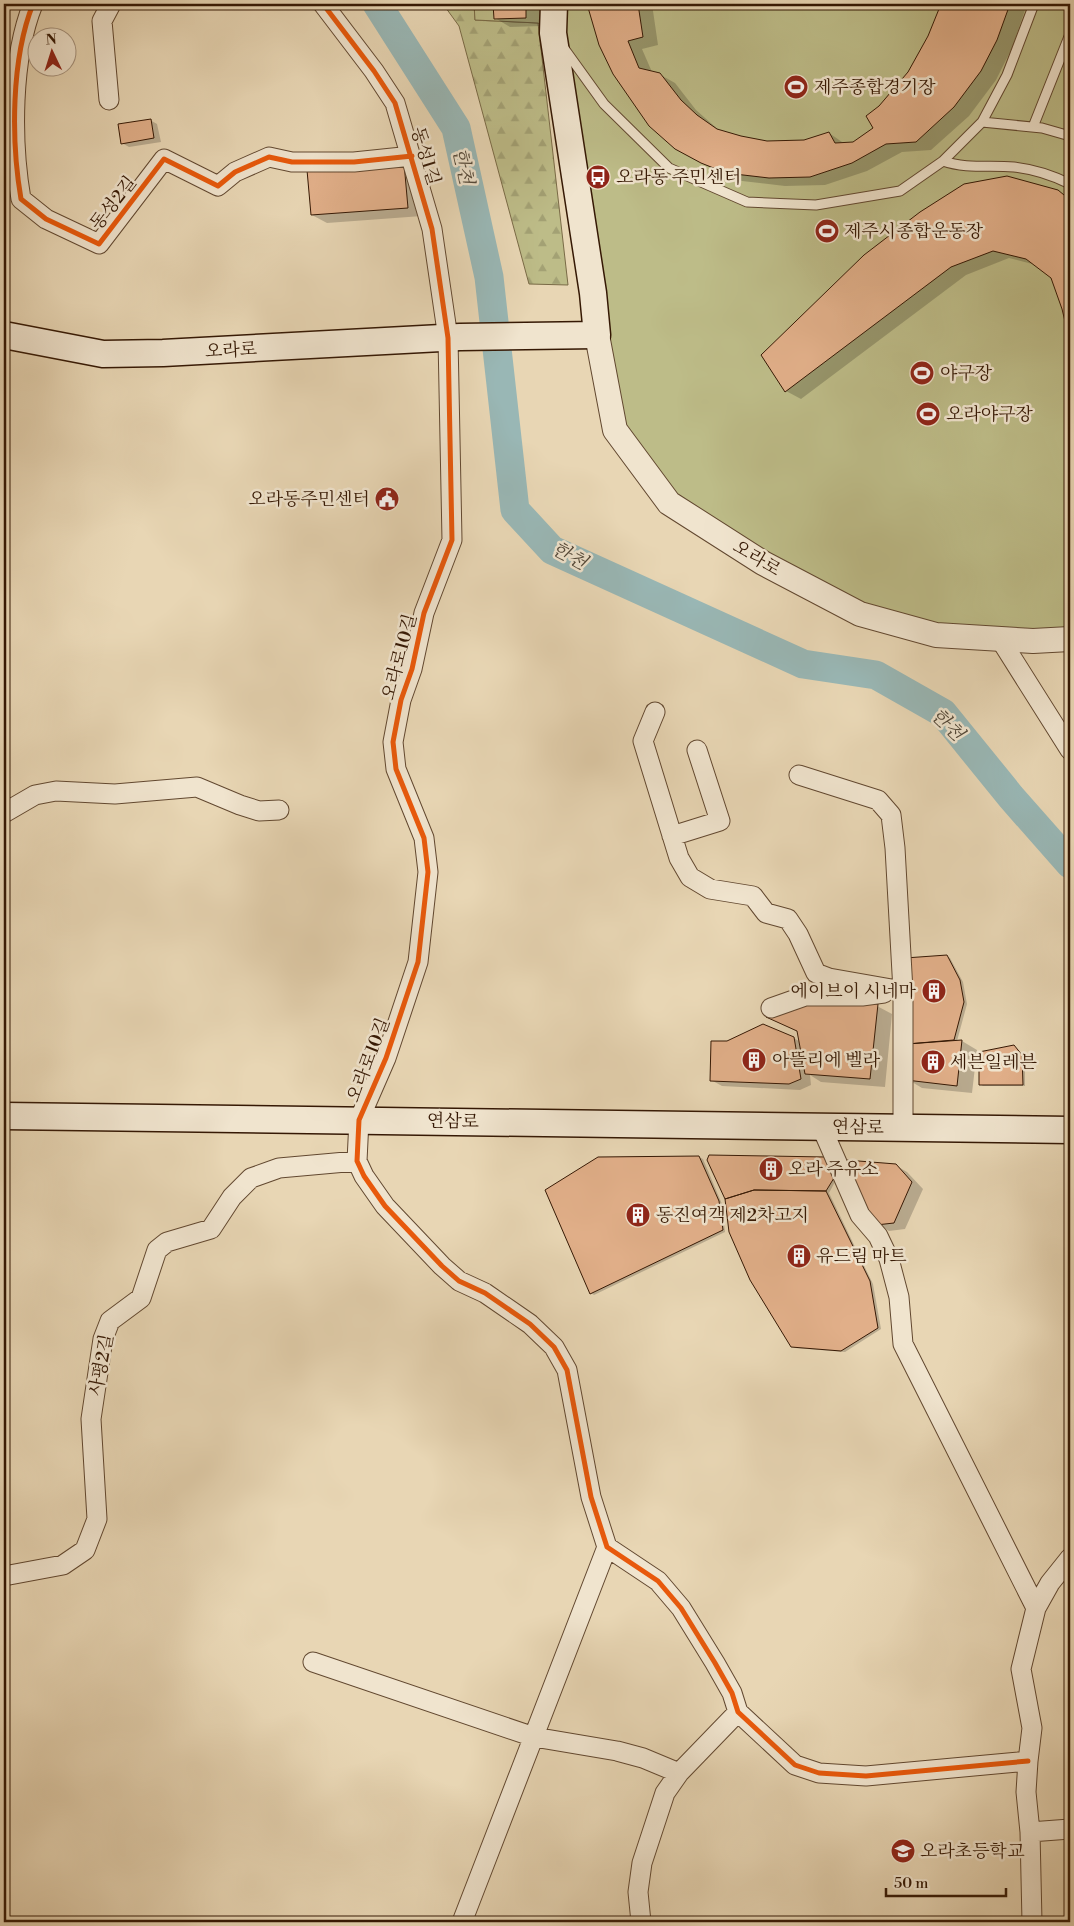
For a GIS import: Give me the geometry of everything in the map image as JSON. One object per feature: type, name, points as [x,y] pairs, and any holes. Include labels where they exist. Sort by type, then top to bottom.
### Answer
[{"type":"main road","points":[[554,4],[553,33],[593,293],[597,335]]},
{"type":"main road","name":"오라로","points":[[8,338],[103,354],[163,353],[454,338],[597,335]]},
{"type":"main road","name":"연삼로","points":[[4,1116],[1070,1130]]},
{"type":"street","name":"동성2길","points":[[33,4],[29,13],[18,68],[14,128],[17,178],[21,199],[46,219],[99,244],[164,159],[218,186],[235,172],[269,157],[292,162],[354,162],[412,156]]},
{"type":"street","points":[[109,100],[102,21],[111,4]]},
{"type":"street","name":"동성1길","points":[[323,4],[374,71],[395,103],[432,229],[454,338]]},
{"type":"street","name":"오라로","points":[[597,335],[615,430],[669,502],[763,563],[860,614],[936,635],[1033,641],[1070,639]]},
{"type":"street","name":"오라로10길","points":[[359,1120],[386,1058],[418,962],[428,872],[424,838],[396,769],[393,742],[401,700],[412,669],[424,613],[452,540],[454,338]]},
{"type":"street","points":[[1000,639],[1070,750]]},
{"type":"street","points":[[655,712],[643,741],[679,858],[690,877],[710,889],[753,896],[766,913],[788,919],[798,934],[816,973],[829,978],[903,991]]},
{"type":"street","points":[[672,836],[720,821],[697,750]]},
{"type":"street","name":"연삼로","points":[[799,775],[878,800],[891,815],[895,848],[903,991],[903,1127]]},
{"type":"street","points":[[4,813],[35,795],[56,791],[115,794],[198,787],[240,806],[259,810],[279,810]]},
{"type":"street","points":[[771,1008],[805,996],[862,996],[903,991]]},
{"type":"street","points":[[359,1120],[357,1162],[364,1176],[385,1206],[442,1266],[459,1281],[485,1293],[530,1324],[554,1347],[567,1370],[591,1497],[607,1547],[658,1581],[681,1608],[732,1693],[738,1712],[795,1765],[819,1773],[866,1776],[1028,1762]]},
{"type":"street","points":[[821,1126],[860,1215],[878,1236],[889,1259],[899,1297],[903,1344],[1036,1608]]},
{"type":"street","name":"사평2길","points":[[4,1576],[63,1565],[85,1550],[97,1519],[91,1419],[103,1339],[110,1321],[141,1298],[157,1250],[167,1242],[210,1229],[232,1196],[251,1178],[279,1168],[357,1162]]},
{"type":"street","points":[[462,1922],[607,1547]]},
{"type":"street","points":[[1032,1922],[1030,1832],[1026,1792],[1032,1728],[1021,1669],[1036,1608],[1050,1582],[1070,1558]]},
{"type":"street","points":[[313,1662],[534,1737],[617,1751],[643,1758],[679,1773]]},
{"type":"street","points":[[641,1922],[638,1892],[642,1863],[665,1793],[679,1773],[738,1712]]},
{"type":"street","points":[[1030,1832],[1070,1829]]},
{"type":"lane","points":[[553,33],[604,104],[670,168],[747,202],[816,205],[900,191],[944,161],[982,122],[1008,74],[1034,4]]},
{"type":"lane","points":[[1033,126],[1070,34]]},
{"type":"lane","points":[[982,122],[1033,126],[1070,136]]},
{"type":"lane","points":[[944,161],[955,165],[1015,168],[1059,178],[1070,184]]},
{"type":"green space","points":[[443,4],[474,4],[475,20],[538,23],[568,285],[529,284],[459,26]]},
{"type":"green space","name":"제주시종합운동장","points":[[474,4],[1070,4],[1070,637],[1019,640],[860,614],[669,503],[615,430],[553,33],[538,23],[475,20]]},
{"type":"building","points":[[493,4],[526,4],[526,18],[494,19]]},
{"type":"building","points":[[587,4],[638,4],[643,37],[628,41],[639,68],[660,73],[681,100],[697,115],[717,129],[767,141],[804,140],[829,132],[835,143],[853,142],[873,128],[866,116],[879,106],[908,72],[928,36],[941,4],[1010,4],[997,40],[981,71],[954,107],[916,142],[886,144],[852,163],[810,177],[769,178],[726,173],[701,163],[675,149],[649,126],[613,74],[599,45]]},
{"type":"building","points":[[151,119],[154,138],[121,144],[118,124]]},
{"type":"building","points":[[404,163],[408,208],[311,215],[307,170]]},
{"type":"building","points":[[1007,176],[1058,190],[1070,200],[1070,342],[1062,309],[1051,278],[1026,259],[993,251],[951,267],[785,392],[761,355],[864,255],[920,212],[964,184]]},
{"type":"building","name":"에이브이 시네마","points":[[947,955],[960,980],[964,1002],[954,1040],[907,1044],[905,958]]},
{"type":"building","points":[[804,1001],[878,1004],[870,1079],[805,1074],[797,1031],[766,1017]]},
{"type":"building","name":"아뜰리에 벨라","points":[[763,1024],[794,1037],[801,1079],[789,1084],[710,1081],[711,1041],[727,1041]]},
{"type":"building","name":"세븐일레븐","points":[[962,1040],[957,1086],[906,1080],[907,1044]]},
{"type":"building","points":[[1014,1045],[1022,1055],[1023,1085],[979,1085],[979,1052]]},
{"type":"building","name":"오라 주유소","points":[[709,1155],[826,1157],[834,1178],[826,1191],[754,1190],[725,1199],[707,1160]]},
{"type":"building","name":"동진여객 제2차고지","points":[[699,1156],[719,1201],[723,1230],[590,1294],[545,1190],[598,1157]]},
{"type":"building","points":[[846,1160],[896,1164],[912,1182],[894,1223],[876,1225],[843,1167]]},
{"type":"building","name":"유드림 마트","points":[[754,1190],[826,1191],[870,1281],[878,1328],[841,1351],[791,1347],[750,1280],[729,1232],[725,1199]]},
{"type":"waterway","name":"한천","points":[[377,4],[456,128],[489,277],[515,510],[552,550],[803,664],[876,675],[943,713],[1011,797],[1070,864]]},
{"type":"cycle path","points":[[33,4],[20,50],[15,100],[16,152],[21,199],[46,219],[99,244],[164,159],[218,186],[235,172],[269,157],[292,162],[354,162],[412,156]]},
{"type":"cycle path","points":[[323,4],[374,71],[395,103],[432,229],[448,338],[452,540],[424,613],[412,669],[401,700],[393,742],[396,769],[424,838],[428,872],[418,962],[386,1058],[359,1120],[357,1161],[364,1176],[385,1206],[442,1266],[459,1281],[485,1293],[530,1324],[554,1347],[567,1370],[591,1497],[607,1547],[658,1581],[681,1608],[715,1663],[732,1693],[738,1712],[795,1765],[819,1773],[866,1776],[1028,1761]]},
{"type":"place","name":"제주종합경기장","points":[[796,87]]},
{"type":"place","name":"오라동 주민센터","points":[[598,177]]},
{"type":"place","name":"제주시종합운동장","points":[[827,231]]},
{"type":"place","name":"야구장","points":[[922,373]]},
{"type":"place","name":"오라야구장","points":[[928,414]]},
{"type":"place","name":"오라동주민센터","points":[[387,499]]},
{"type":"place","name":"에이브이 시네마","points":[[934,991]]},
{"type":"place","name":"아뜰리에 벨라","points":[[754,1060]]},
{"type":"place","name":"세븐일레븐","points":[[933,1062]]},
{"type":"place","name":"오라 주유소","points":[[771,1169]]},
{"type":"place","name":"동진여객 제2차고지","points":[[638,1215]]},
{"type":"place","name":"유드림 마트","points":[[799,1256]]},
{"type":"place","name":"오라초등학교","points":[[903,1851]]}]
